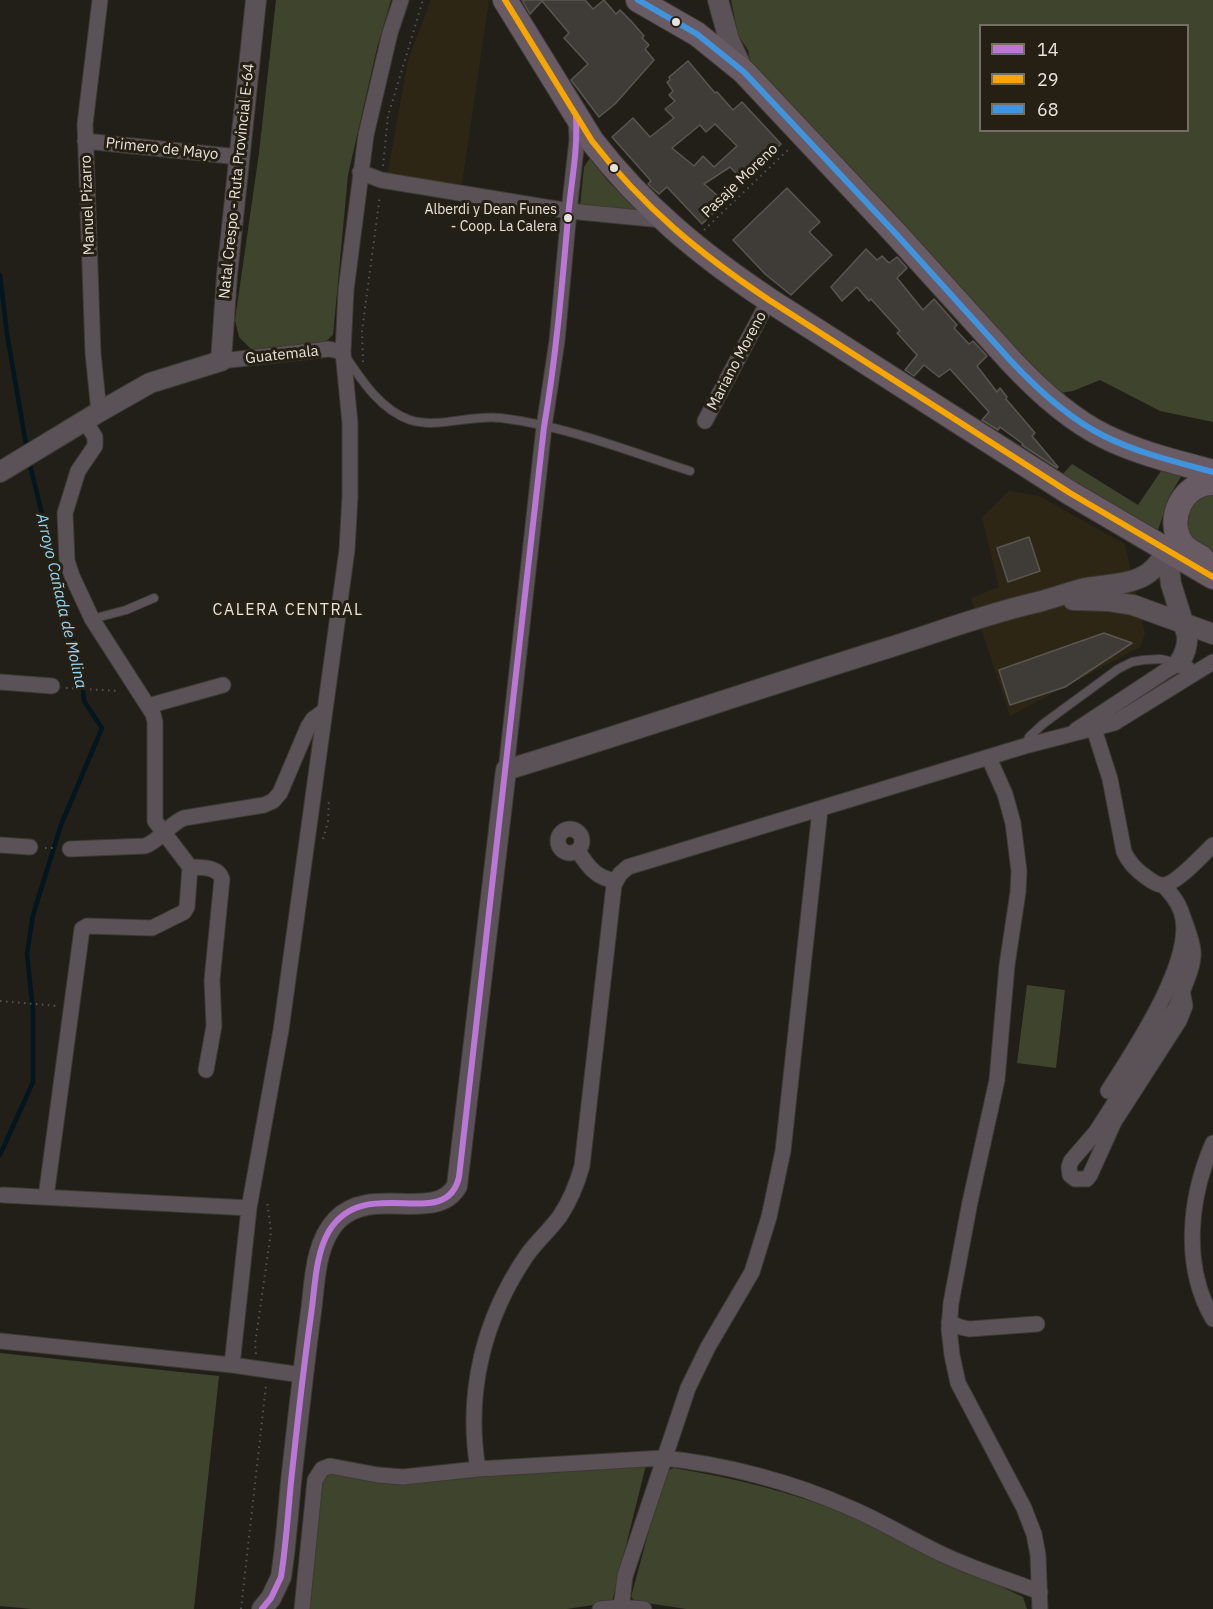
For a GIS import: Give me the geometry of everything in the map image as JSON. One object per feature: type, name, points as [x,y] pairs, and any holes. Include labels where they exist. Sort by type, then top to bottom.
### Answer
[{"type":"main road","points":[[505,0],[576,117],[609,163],[662,220],[770,300],[1079,498],[1213,577]]},
{"type":"main road","points":[[638,0],[697,34],[744,72],[1011,361],[1061,408],[1097,432],[1129,447],[1213,472]]},
{"type":"main road","points":[[1162,547],[1185,495],[1197,485],[1213,483]]},
{"type":"main road","points":[[1177,510],[1177,531],[1182,544],[1208,561],[1213,569]]},
{"type":"street","name":"Manuel Pizarro","points":[[100,0],[86,110],[85,141],[93,353],[92,416],[95,446],[78,471],[69,496],[65,513],[65,534],[72,576],[92,619],[148,706],[155,722],[155,821],[190,867]]},
{"type":"street","name":"Natal Crespo - Ruta Provincial E-64","points":[[221,362],[223,320],[256,0]]},
{"type":"street","points":[[232,1365],[249,1208],[281,1030],[324,711],[343,591],[349,517],[350,423],[343,352],[346,290],[360,172],[382,64],[401,0]]},
{"type":"street","points":[[718,0],[729,40],[744,72]]},
{"type":"street","points":[[262,1609],[271,1598],[281,1577],[302,1375],[318,1261],[328,1232],[346,1212],[372,1203],[436,1203],[446,1199],[457,1186],[544,427],[555,361],[568,211],[577,140],[576,117]]},
{"type":"street","name":"Primero de Mayo","points":[[85,141],[239,157]]},
{"type":"street","points":[[360,172],[381,180],[568,211],[662,220]]},
{"type":"street","name":"Mariano Moreno","points":[[705,421],[770,300]]},
{"type":"street","name":"Guatemala","points":[[221,362],[328,350],[343,352]]},
{"type":"street","points":[[4,469],[150,382],[221,362]]},
{"type":"street","points":[[506,770],[638,730],[755,689],[1050,599],[1085,589],[1142,579],[1160,563],[1162,547]]},
{"type":"street","points":[[1162,547],[1188,642],[1184,656],[1186,668]]},
{"type":"street","points":[[1050,599],[1120,603],[1149,610],[1213,634]]},
{"type":"street","points":[[1068,735],[1186,668],[1213,662]]},
{"type":"street","points":[[478,1469],[474,1440],[474,1398],[484,1340],[495,1310],[510,1281],[529,1252],[559,1217],[570,1200],[582,1166],[616,880],[628,867],[1025,747],[1114,723],[1186,668]]},
{"type":"street","points":[[0,682],[52,686]]},
{"type":"street","points":[[148,706],[223,685]]},
{"type":"street","points":[[70,849],[146,846],[152,844],[174,822],[184,818],[264,805],[273,801],[280,793],[308,727],[324,711]]},
{"type":"street","points":[[1094,729],[1110,779],[1124,852],[1128,861],[1138,871],[1155,883],[1163,885],[1175,897],[1193,951],[1193,960],[1182,990],[1176,1007],[1168,1021],[1096,1132],[1071,1161],[1070,1175],[1075,1179],[1087,1179],[1090,1175],[1114,1122],[1179,1021],[1185,1006],[1182,990]]},
{"type":"street","points":[[989,759],[1005,794],[1013,824],[1019,871],[1018,892],[1007,965],[997,1080],[970,1202],[951,1303],[950,1322],[952,1355],[958,1383],[1024,1508],[1032,1528],[1038,1556],[1040,1609]]},
{"type":"street","points":[[621,1608],[625,1576],[663,1458],[695,1370],[752,1272],[769,1217],[783,1151],[820,810]]},
{"type":"street","points":[[0,844],[30,847]]},
{"type":"street","points":[[1163,885],[1172,882],[1213,845]]},
{"type":"street","points":[[578,851],[586,864],[598,875],[609,880],[616,880]]},
{"type":"street","points":[[46,1197],[82,929],[87,926],[152,928],[184,912],[187,907],[190,867],[216,870],[222,879],[212,980],[214,1026],[206,1070]]},
{"type":"street","points":[[1108,1091],[1163,998],[1182,948],[1182,914]]},
{"type":"street","points":[[1213,1143],[1200,1176],[1193,1214],[1195,1275],[1204,1304],[1213,1320]]},
{"type":"street","points":[[3,1195],[249,1208]]},
{"type":"street","points":[[950,1322],[969,1329],[1037,1324]]},
{"type":"street","points":[[0,1341],[232,1365],[302,1375]]},
{"type":"street","points":[[302,1609],[315,1480],[321,1469],[330,1466],[403,1477],[478,1469],[663,1458],[691,1460],[718,1466],[848,1506],[947,1557],[1040,1592],[1046,1609]]},
{"type":"street","points":[[600,1609],[644,1609]]},
{"type":"lane","points":[[343,352],[363,382],[383,404],[396,414],[411,420],[442,422],[484,417],[501,418],[572,432],[690,471]]},
{"type":"lane","points":[[92,619],[126,610],[154,598]]},
{"type":"lane","points":[[1025,747],[1029,737],[1043,724],[1104,678],[1125,666],[1143,660],[1161,659],[1186,668]]},
{"type":"path","name":"Pasaje Moreno","points":[[691,243],[804,135]]},
{"type":"path","points":[[52,686],[115,692]]},
{"type":"path","points":[[30,847],[70,849]]},
{"type":"path","points":[[0,1001],[65,1007]]},
{"type":"shaded area","points":[[431,0],[489,0],[462,184],[387,177],[408,60]]},
{"type":"shaded area","points":[[1009,491],[1039,496],[1125,544],[1145,634],[1140,647],[1010,716],[971,598],[999,587],[982,518]]},
{"type":"green space","points":[[276,0],[391,0],[377,48],[348,175],[333,335],[325,342],[252,350],[239,337],[235,320],[259,153]]},
{"type":"green space","points":[[731,0],[1213,0],[1213,422],[1160,411],[1100,380],[1073,391],[1060,393],[1039,377],[891,210],[751,65],[748,50],[738,35]]},
{"type":"green space","points":[[590,158],[607,180],[638,211],[580,206],[584,167]]},
{"type":"green space","points":[[1072,464],[1138,505],[1163,468],[1182,475],[1170,495],[1157,533],[1061,476]]},
{"type":"green space","points":[[1213,490],[1213,559],[1189,544],[1186,515],[1189,505]]},
{"type":"green space","points":[[1027,985],[1065,990],[1056,1068],[1017,1063]]},
{"type":"green space","points":[[0,1353],[219,1376],[194,1609],[32,1609],[0,1606]]},
{"type":"green space","points":[[646,1465],[612,1602],[567,1609],[307,1609],[322,1478],[330,1473]]},
{"type":"green space","points":[[674,1468],[763,1487],[829,1507],[1023,1597],[1027,1609],[686,1609],[635,1601],[631,1597],[665,1471]]},
{"type":"building","points":[[522,0],[585,0],[593,9],[604,0],[616,14],[620,10],[644,36],[642,38],[649,45],[645,49],[654,60],[615,104],[599,117],[571,80],[588,64],[564,38],[569,33],[542,1],[530,14]]},
{"type":"building","points":[[688,61],[733,110],[742,102],[781,144],[744,181],[730,167],[704,184],[725,202],[702,224],[667,187],[659,194],[648,184],[651,181],[612,137],[633,118],[650,137],[674,118],[665,109],[675,101],[669,95],[673,91],[667,82],[670,80],[669,77]],"holes":[[[715,124],[737,146],[714,167],[703,156],[694,166],[672,148],[700,125],[706,132]]]},
{"type":"building","points":[[787,188],[820,222],[809,232],[832,255],[791,295],[765,274],[733,240]]},
{"type":"building","points":[[866,249],[877,260],[882,256],[889,263],[897,257],[907,268],[897,278],[923,310],[934,299],[957,325],[954,328],[969,344],[973,341],[987,356],[977,366],[997,392],[1000,388],[1007,397],[1006,399],[1035,433],[1032,436],[1057,468],[1000,427],[998,430],[982,420],[989,412],[950,369],[939,377],[924,365],[914,376],[905,370],[917,355],[897,333],[900,331],[857,287],[842,301],[831,287]]},
{"type":"building","points":[[1029,537],[1040,571],[1008,582],[997,548]]},
{"type":"building","points":[[1104,633],[1132,643],[1065,687],[1010,705],[999,670]]},
{"type":"waterway","name":"Arroyo Cañada de Molina","points":[[0,275],[7,334],[27,450]]},
{"type":"waterway","name":"Arroyo Cañada de Molina","points":[[0,1155],[33,1082],[33,1011],[27,954],[33,915],[61,825],[102,728],[84,701],[82,677],[29,461]]},
{"type":"transit line","name":"29","points":[[505,0],[592,141],[632,188],[696,247],[769,300],[1070,493],[1213,577]]},
{"type":"transit line","name":"68","points":[[638,0],[697,34],[744,72],[1011,361],[1054,403],[1078,421],[1117,442],[1157,457],[1213,472]]},
{"type":"transit line","name":"14","points":[[262,1609],[271,1598],[281,1577],[300,1398],[318,1261],[324,1240],[344,1214],[363,1206],[383,1203],[422,1204],[438,1201],[451,1193],[459,1177],[544,427],[558,322],[575,155],[576,117]]},
{"type":"place","name":"Alberdi y Dean Funes - Coop. La Calera","points":[[568,218]]},
{"type":"district","name":"CALERA CENTRAL","points":[[288,610]]}]
